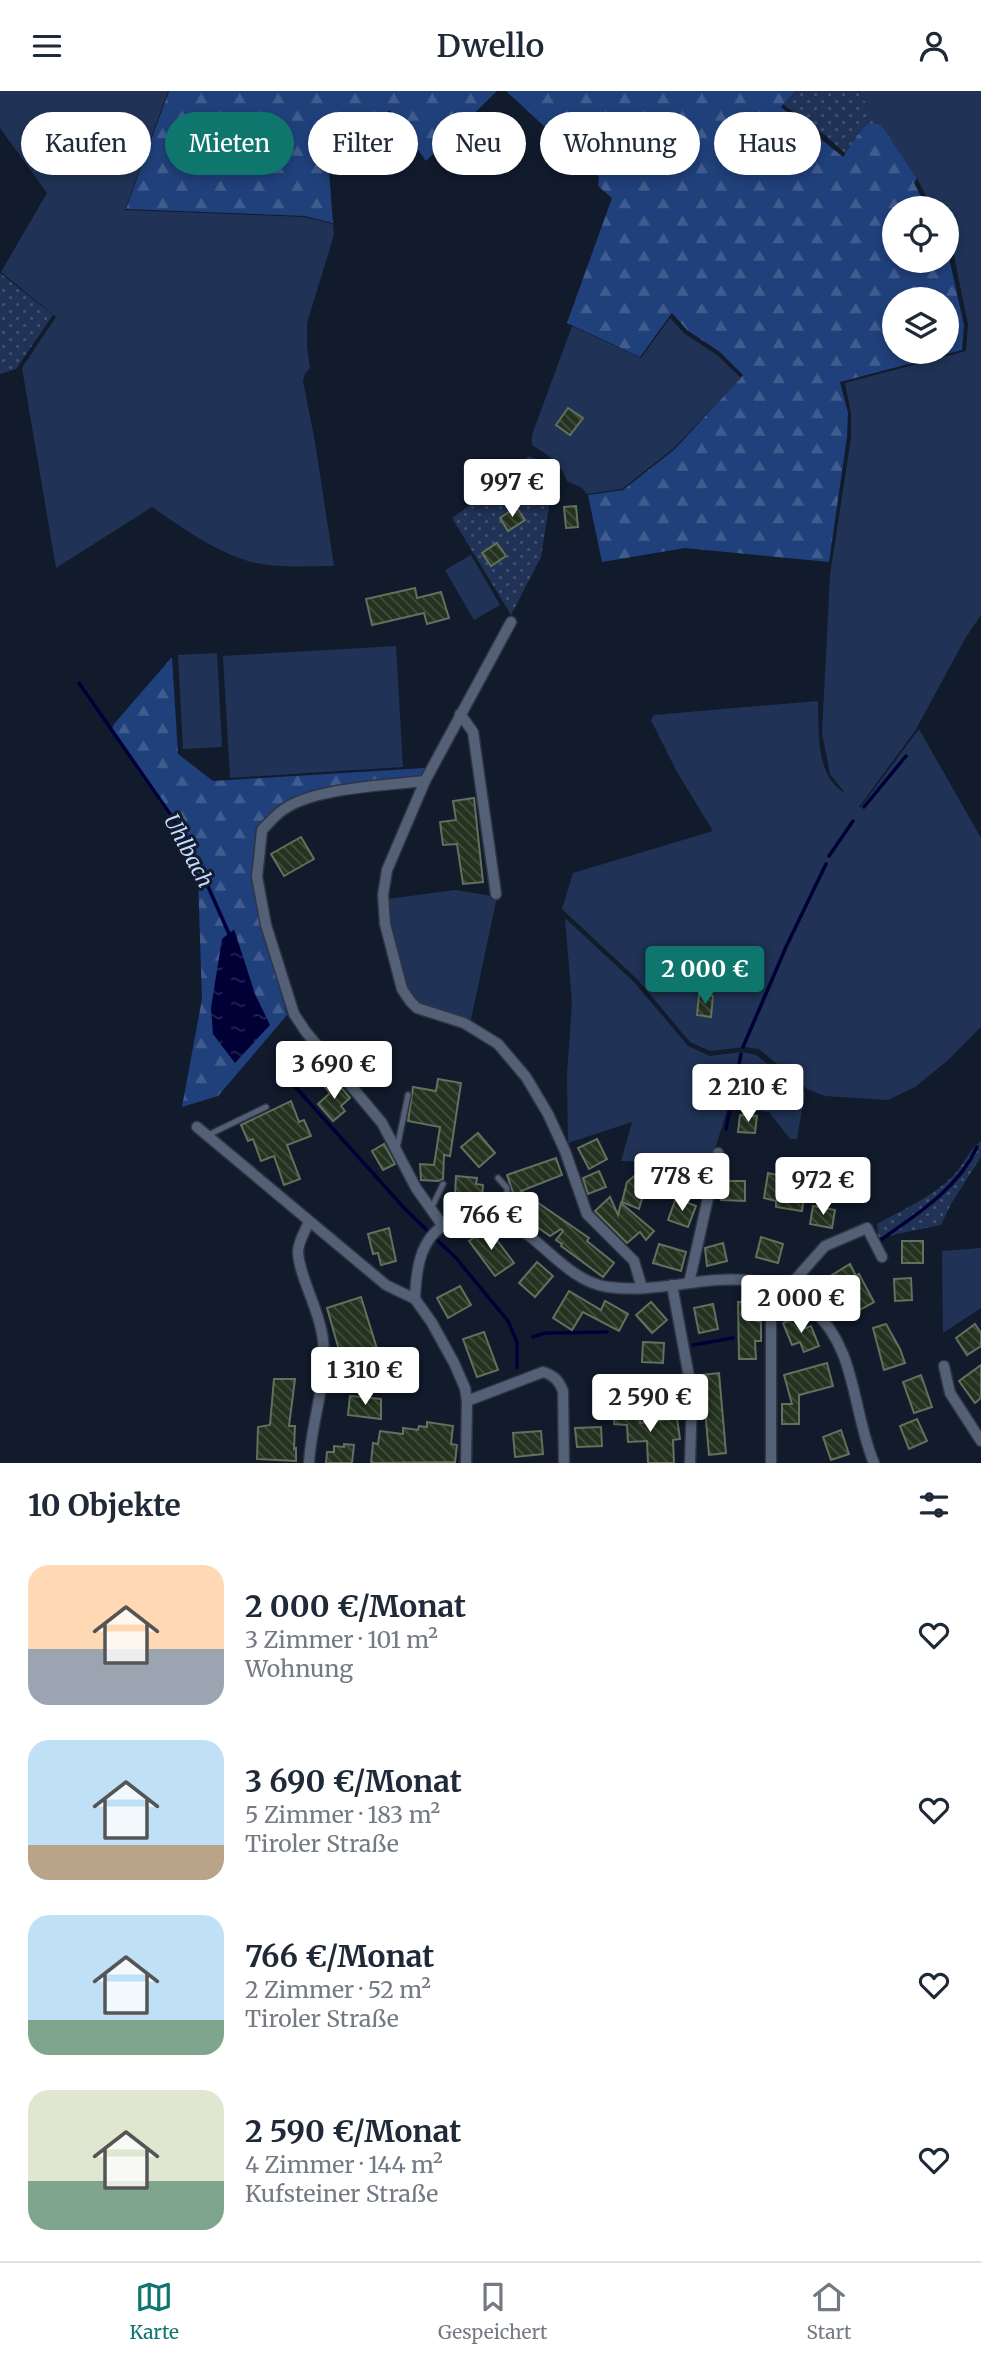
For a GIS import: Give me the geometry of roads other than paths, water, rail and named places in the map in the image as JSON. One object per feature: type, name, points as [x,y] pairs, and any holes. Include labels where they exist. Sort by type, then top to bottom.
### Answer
[{"type":"street","points":[[511,622],[425,781],[387,870],[383,895],[385,924],[402,989],[417,1008],[464,1023],[498,1044],[526,1077],[548,1114],[565,1151],[587,1214],[634,1261],[642,1288]]},
{"type":"street","points":[[460,714],[473,732],[496,894]]},
{"type":"street","points":[[425,781],[349,790],[315,797],[287,807],[262,830],[257,877],[269,936],[294,1014],[306,1033],[382,1123],[440,1228]]},
{"type":"street","points":[[197,1127],[386,1285],[415,1299],[432,1323],[465,1388],[466,1463]]},
{"type":"street","points":[[689,1283],[718,1153]]},
{"type":"street","points":[[415,1299],[418,1263],[428,1243],[440,1228],[461,1218],[483,1214],[507,1221],[589,1281],[608,1287],[642,1288],[736,1279],[761,1281],[785,1291],[811,1309],[824,1321],[841,1346],[874,1463]]},
{"type":"street","points":[[309,1222],[298,1249],[300,1266],[316,1306],[324,1341],[323,1372],[309,1463]]},
{"type":"street","points":[[785,1291],[825,1246],[867,1228],[882,1257]]},
{"type":"street","points":[[672,1285],[692,1393],[690,1463]]},
{"type":"street","points":[[771,1285],[771,1463]]},
{"type":"street","points":[[944,1366],[950,1393],[981,1441]]},
{"type":"street","points":[[467,1401],[543,1372],[549,1374],[560,1383],[563,1391],[564,1463]]},
{"type":"lane","points":[[397,1148],[408,1095]]},
{"type":"lane","points":[[206,1136],[266,1107]]},
{"type":"lane","points":[[498,1178],[507,1188],[507,1221]]},
{"type":"lane","points":[[431,1209],[443,1184]]},
{"type":"water","points":[[234,929],[255,994],[270,1025],[235,1063],[213,1034],[211,1008],[222,939]]},
{"type":"waterway","name":"Uhlbach","points":[[79,683],[186,837],[230,936]]},
{"type":"waterway","points":[[864,807],[906,756]]},
{"type":"waterway","points":[[829,856],[853,821]]},
{"type":"waterway","points":[[743,1047],[786,947],[826,864]]},
{"type":"waterway","points":[[726,1129],[741,1054]]},
{"type":"waterway","name":"Uhlbach","points":[[290,1081],[406,1210],[456,1258],[508,1321],[517,1342],[517,1368]]},
{"type":"waterway","points":[[879,1241],[935,1200],[959,1176],[977,1147]]},
{"type":"waterway","points":[[533,1337],[545,1333],[607,1332]]},
{"type":"waterway","points":[[693,1345],[733,1338]]}]
